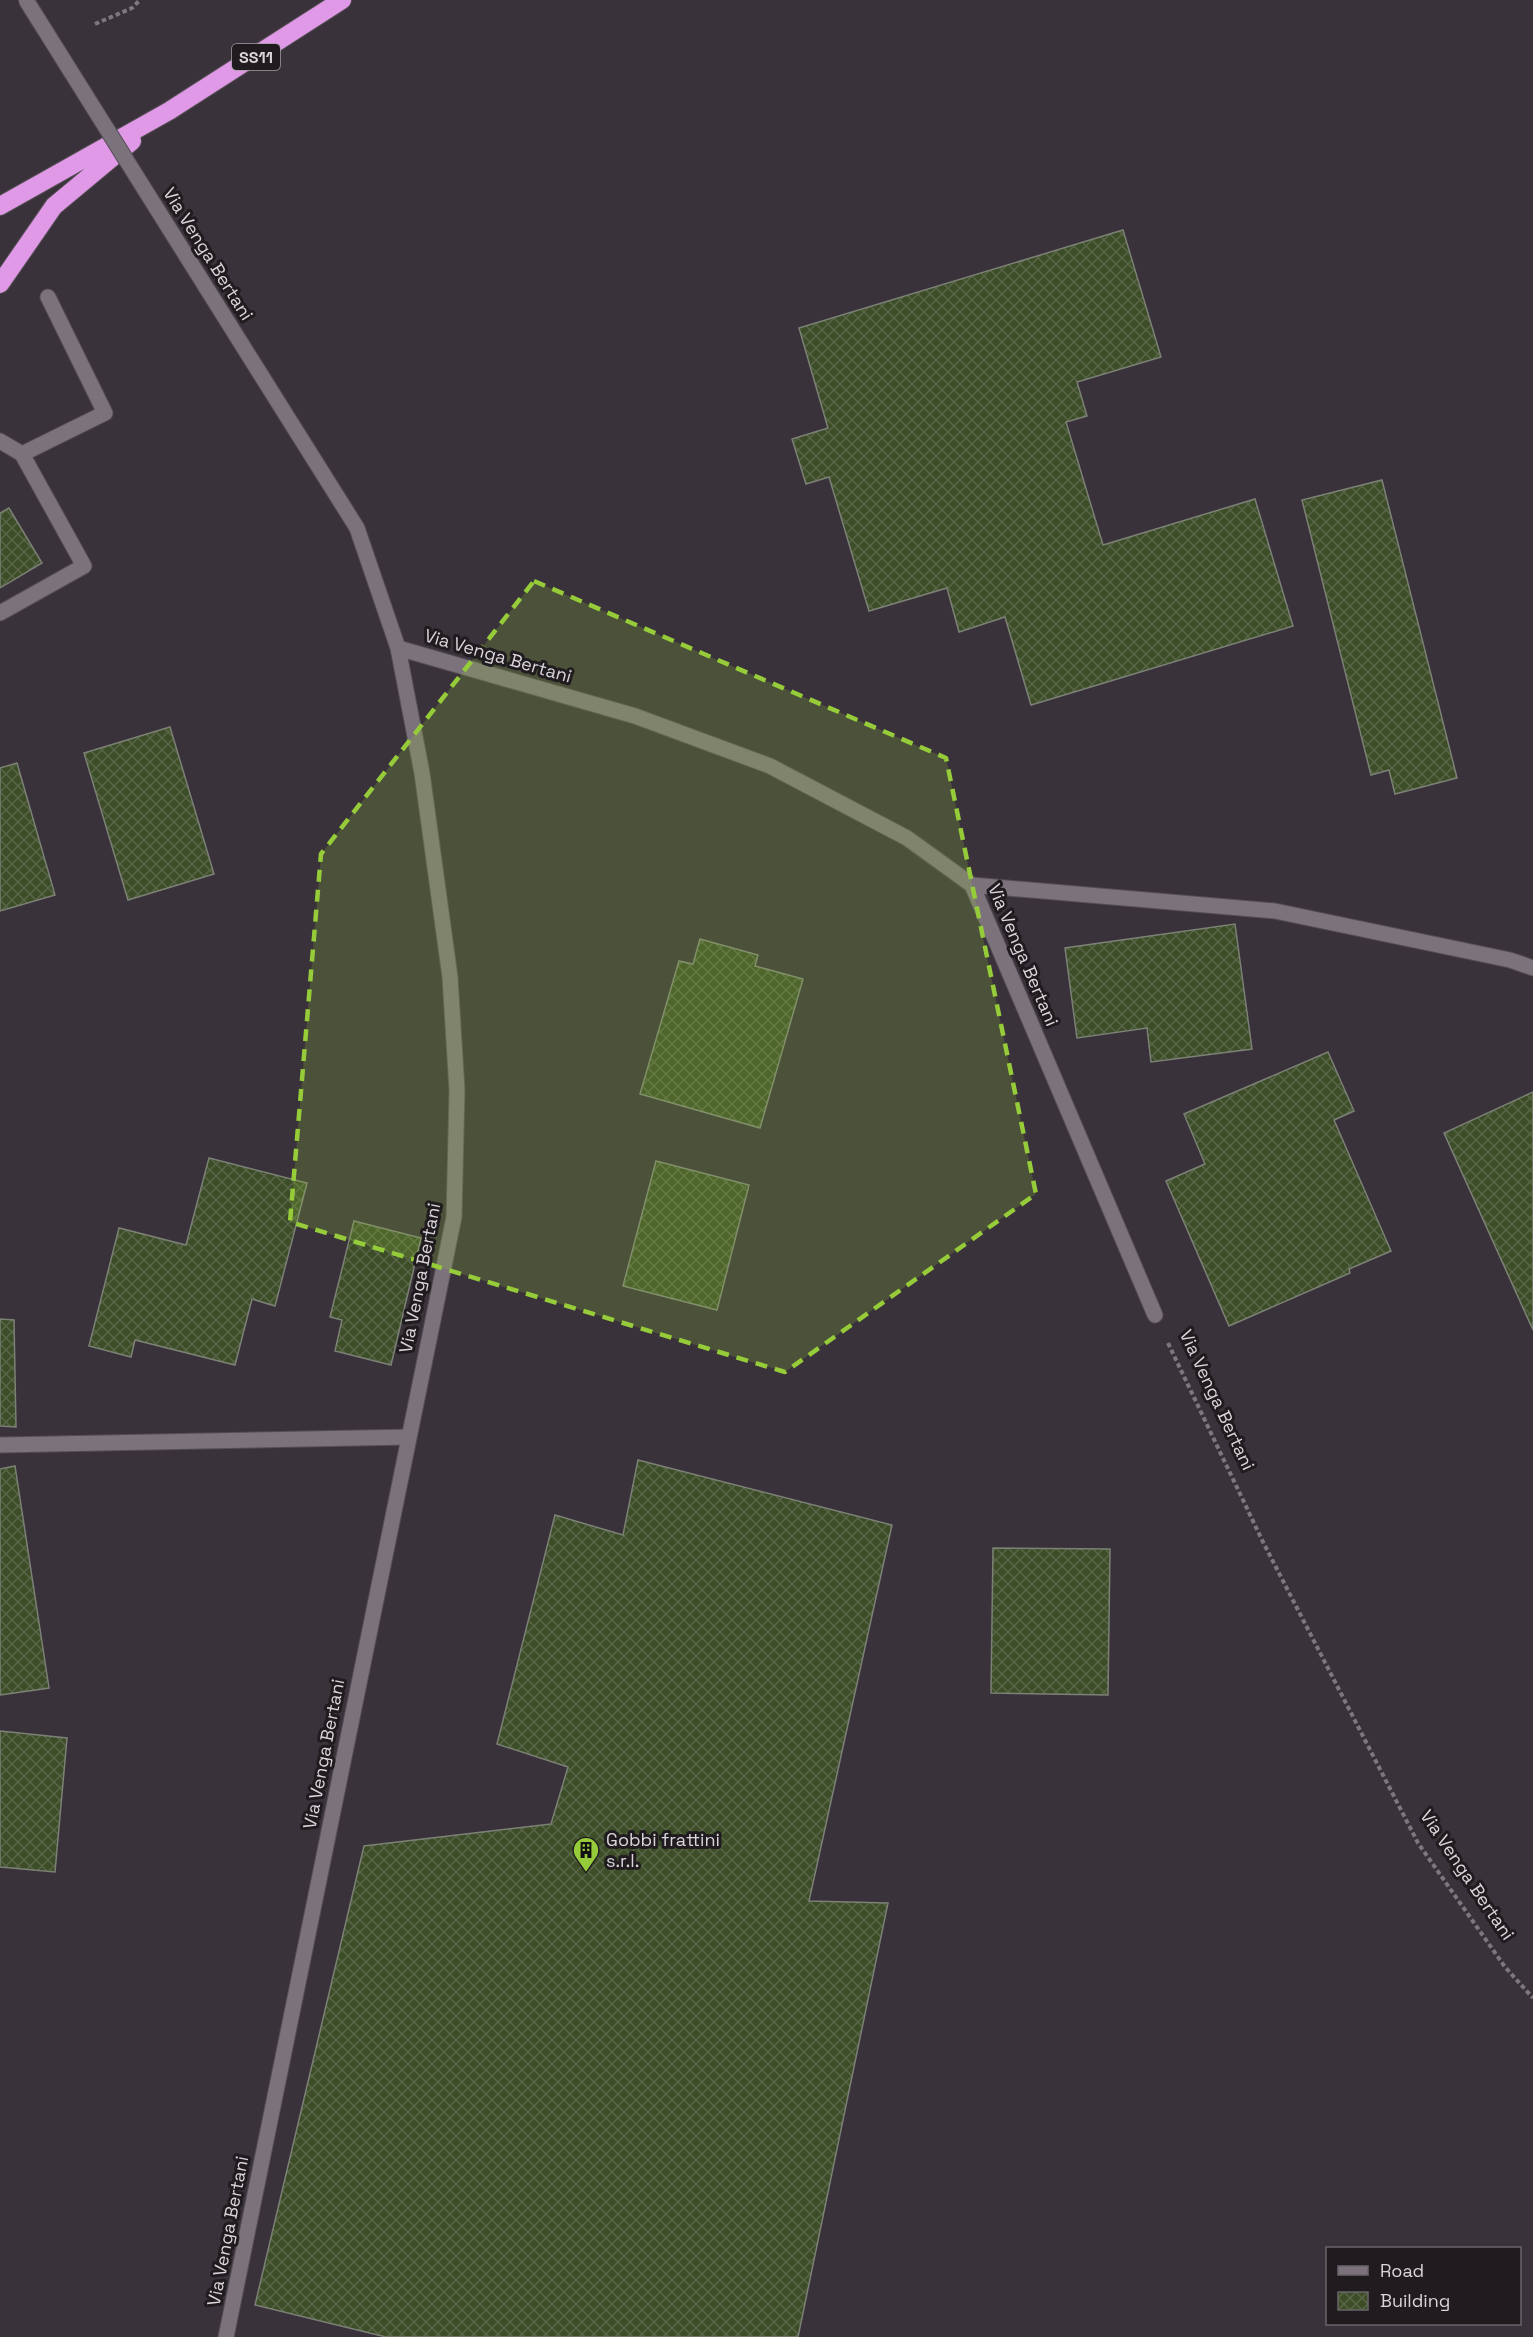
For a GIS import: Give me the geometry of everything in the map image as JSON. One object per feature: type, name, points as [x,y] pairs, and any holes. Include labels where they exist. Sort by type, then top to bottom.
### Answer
[{"type":"highway","name":"SS11","points":[[0,206],[169,111],[302,28],[342,0]]},
{"type":"highway","points":[[0,284],[54,206],[169,111]]},
{"type":"street","name":"Via Venga Bertani","points":[[26,0],[357,528],[398,648],[422,773],[450,977],[457,1090],[454,1217],[226,2337]]},
{"type":"street","points":[[22,454],[105,413],[48,297]]},
{"type":"street","points":[[0,441],[22,454],[84,566],[0,614]]},
{"type":"street","name":"Via Venga Bertani","points":[[398,648],[635,716],[770,766],[907,838],[972,885],[1155,1315]]},
{"type":"street","points":[[972,885],[1275,912],[1510,960],[1533,969]]},
{"type":"street","points":[[0,1445],[409,1437]]},
{"type":"path","points":[[95,24],[132,8],[140,0]]},
{"type":"path","name":"Via Venga Bertani","points":[[1155,1315],[1263,1542],[1418,1843],[1505,1967],[1533,1998]]},
{"type":"highlighted area","points":[[534,581],[946,758],[1036,1194],[785,1372],[290,1222],[321,854]]},
{"type":"building","points":[[1123,230],[1161,357],[1077,382],[1087,416],[1066,422],[1103,545],[1255,499],[1293,626],[1031,705],[1005,617],[959,632],[947,588],[869,611],[829,477],[806,484],[792,439],[828,428],[799,328]]},
{"type":"building","points":[[1382,480],[1457,778],[1395,794],[1389,770],[1371,775],[1302,500]]},
{"type":"building","points":[[9,508],[42,563],[0,588],[0,513]]},
{"type":"building","points":[[170,727],[214,874],[128,900],[84,753]]},
{"type":"building","points":[[17,763],[55,895],[0,911],[0,768]]},
{"type":"building","points":[[1235,924],[1252,1049],[1151,1062],[1147,1028],[1077,1038],[1065,948]]},
{"type":"building","points":[[700,939],[758,955],[755,966],[803,979],[760,1128],[640,1094],[679,961],[693,964]]},
{"type":"building","points":[[1328,1052],[1354,1111],[1334,1120],[1391,1251],[1349,1269],[1350,1273],[1229,1326],[1166,1181],[1205,1164],[1184,1114]]},
{"type":"building","points":[[1533,1092],[1533,1330],[1444,1133]]},
{"type":"building","points":[[209,1158],[307,1183],[275,1306],[252,1299],[235,1365],[135,1340],[131,1357],[89,1346],[119,1228],[186,1245]]},
{"type":"building","points":[[656,1161],[749,1185],[717,1310],[623,1286]]},
{"type":"building","points":[[354,1221],[421,1238],[391,1365],[335,1351],[342,1320],[330,1317]]},
{"type":"building","points":[[0,1319],[14,1320],[16,1427],[0,1426]]},
{"type":"building","name":"Gobbi frattini s.r.l.","points":[[638,1460],[892,1525],[809,1901],[888,1903],[798,2337],[386,2337],[255,2305],[364,1846],[551,1824],[568,1767],[497,1744],[555,1515],[623,1535]]},
{"type":"building","points":[[15,1466],[49,1688],[0,1695],[0,1469]]},
{"type":"building","points":[[993,1548],[1110,1549],[1108,1695],[991,1693]]},
{"type":"building","points":[[0,1731],[67,1738],[55,1872],[0,1867]]},
{"type":"place","name":"Gobbi frattini s.r.l.","points":[[586,1873]]}]
